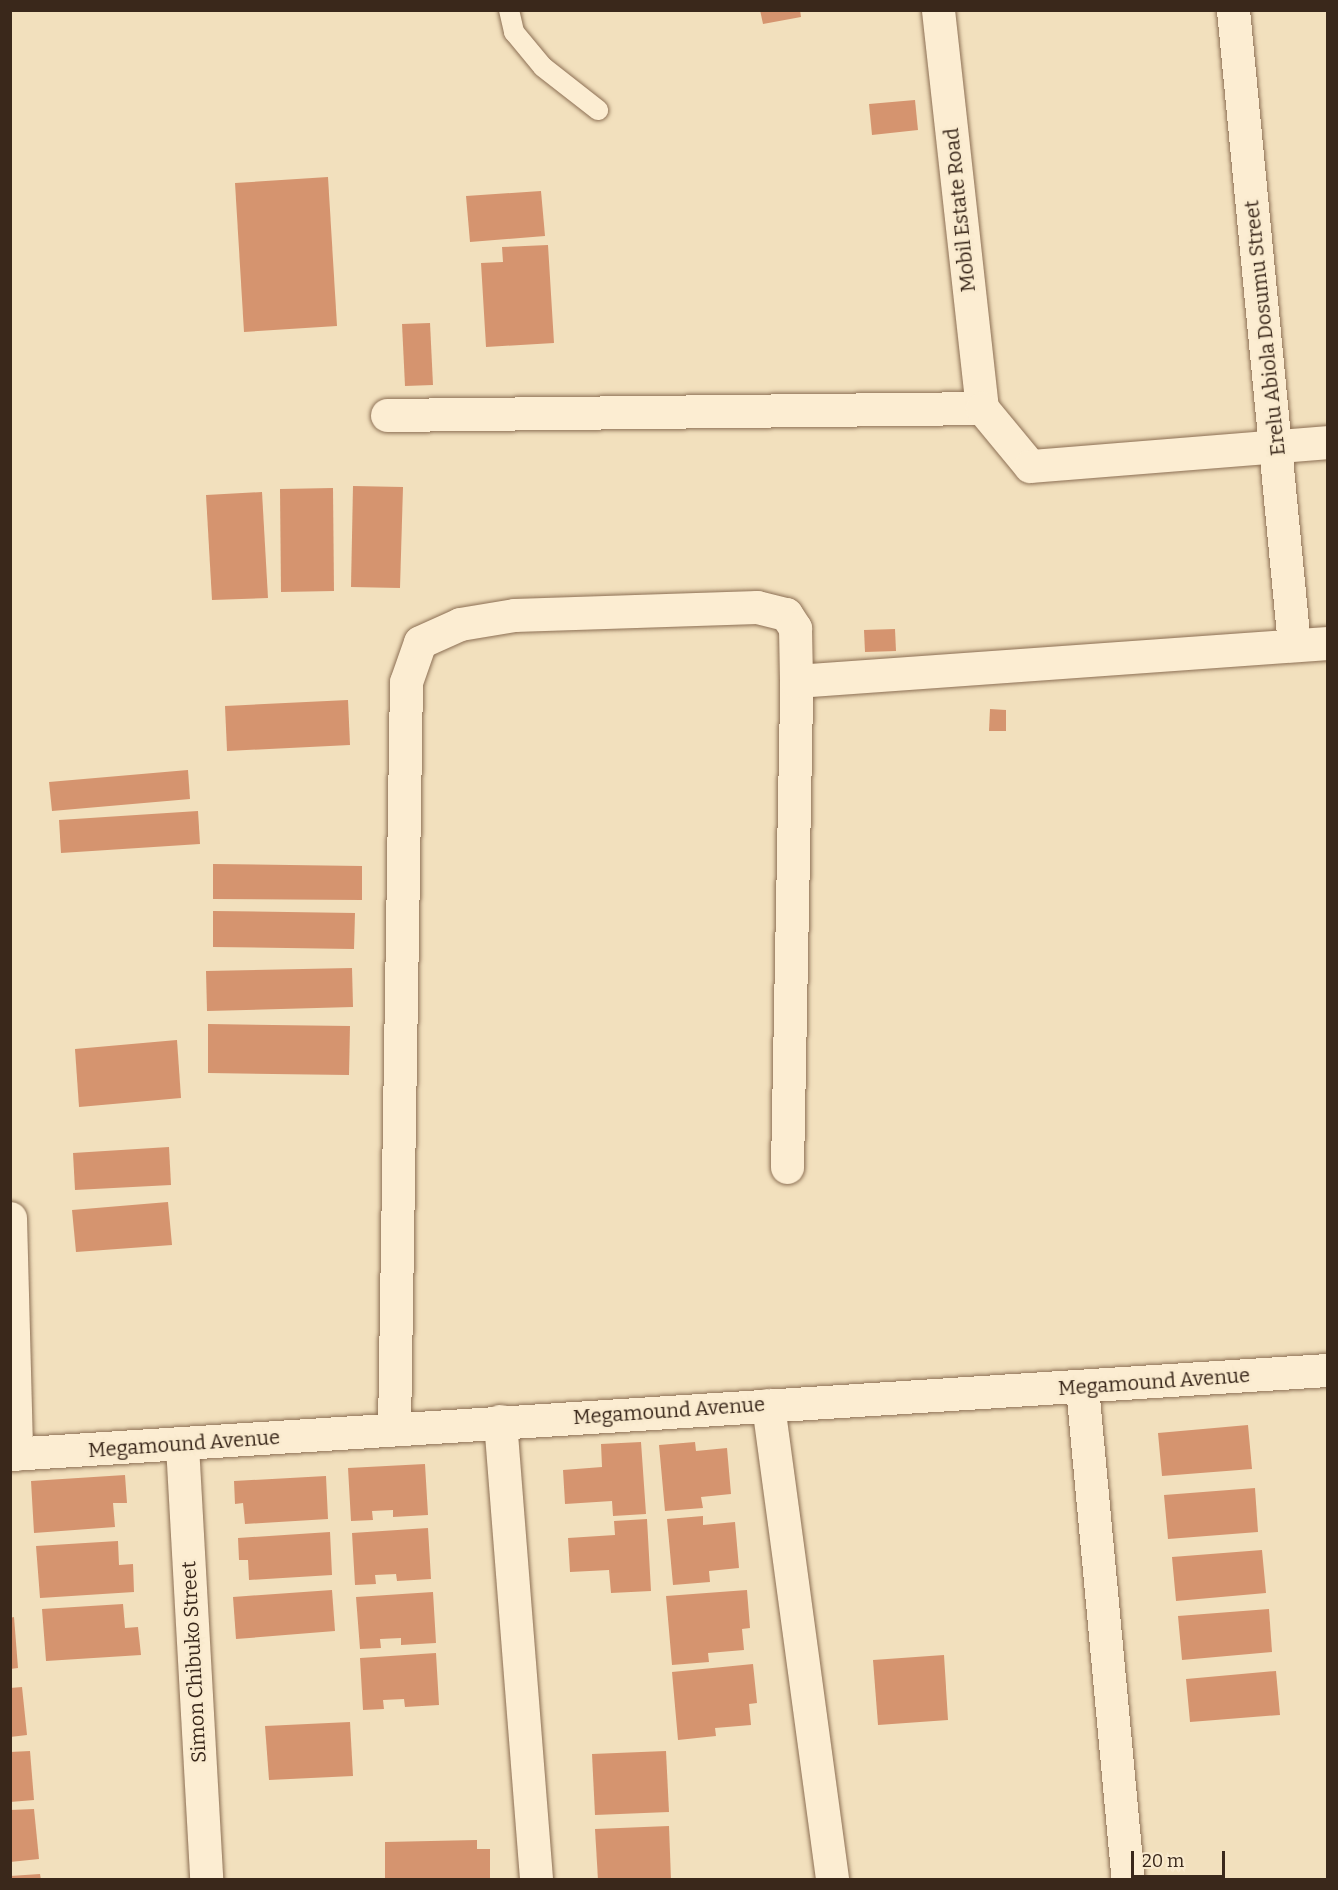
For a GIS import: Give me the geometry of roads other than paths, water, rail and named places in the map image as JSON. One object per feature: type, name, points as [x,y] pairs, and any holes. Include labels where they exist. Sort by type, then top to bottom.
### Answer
[{"type":"street","name":"Mobil Estate Road","points":[[938,10],[982,408]]},
{"type":"street","name":"Erelu Abiola Dosumu Street","points":[[1233,10],[1294,645]]},
{"type":"street","points":[[387,415],[982,408],[1030,466],[1328,442]]},
{"type":"street","points":[[394,1429],[406,682],[420,642],[460,624],[514,615],[757,607],[786,614],[795,628],[796,681],[787,1167]]},
{"type":"street","points":[[796,681],[1328,643]]},
{"type":"street","points":[[10,1218],[13,1454]]},
{"type":"street","name":"Megamound Avenue","points":[[13,1454],[182,1445],[500,1421],[1328,1371]]},
{"type":"street","points":[[1082,1387],[1128,1880]]},
{"type":"street","points":[[768,1405],[832,1880]]},
{"type":"street","points":[[500,1421],[536,1880]]},
{"type":"street","name":"Simon Chibuko Street","points":[[182,1445],[206,1880]]},
{"type":"lane","points":[[509,10],[514,32],[543,67],[598,110]]}]
